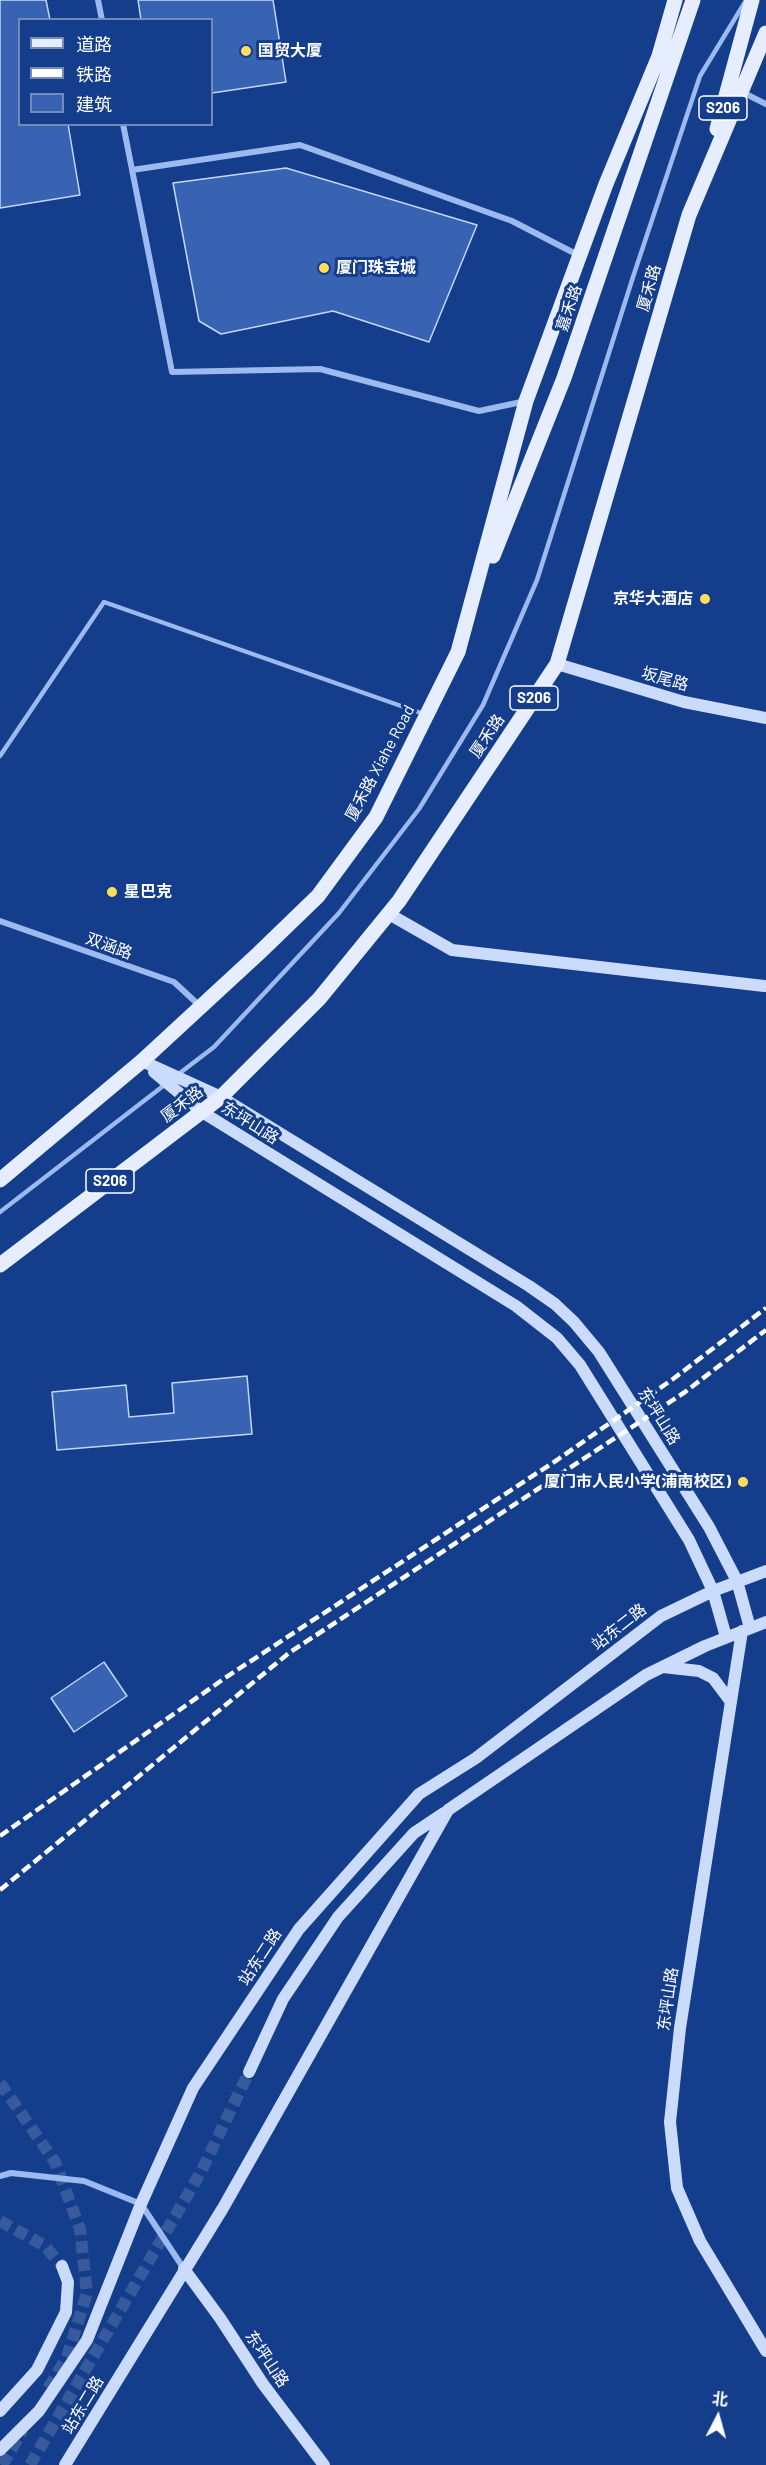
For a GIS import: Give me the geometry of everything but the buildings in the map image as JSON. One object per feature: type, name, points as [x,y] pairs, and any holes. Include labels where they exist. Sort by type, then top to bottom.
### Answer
[{"type":"main road","points":[[659,56],[667,0]]},
{"type":"main road","points":[[466,623],[526,401],[606,184],[659,56],[675,0]]},
{"type":"main road","name":"嘉禾路","points":[[466,623],[564,378],[693,0]]},
{"type":"main road","name":"S206","points":[[689,215],[722,111],[752,0]]},
{"type":"main road","name":"厦禾路","points":[[0,1265],[221,1098],[320,999],[389,914],[556,664],[689,215],[766,33]]},
{"type":"main road","points":[[745,85],[766,46]]},
{"type":"main road","name":"厦禾路 Xiahe Road","points":[[201,1007],[318,896],[376,817],[458,652],[466,623]]},
{"type":"main road","name":"坂尾路","points":[[556,664],[684,702],[766,718]]},
{"type":"main road","points":[[389,914],[452,950],[764,986]]},
{"type":"main road","points":[[0,1180],[142,1061],[201,1007]]},
{"type":"main road","name":"东坪山路","points":[[142,1061],[221,1098],[529,1286],[574,1322],[599,1352],[709,1527],[737,1581],[746,1630],[731,1702],[680,2028],[670,2122],[677,2188],[681,2199],[700,2241],[766,2351]]},
{"type":"main road","name":"东坪山路","points":[[142,1061],[202,1112],[516,1306],[557,1338],[580,1365],[689,1540],[713,1591],[726,1637]]},
{"type":"main road","name":"站东二路","points":[[0,2450],[39,2411],[87,2340],[141,2204],[193,2088],[299,1929],[419,1794],[476,1758],[661,1616],[713,1591],[766,1571]]},
{"type":"main road","points":[[249,2072],[284,1999],[338,1917],[414,1833],[646,1675],[726,1637],[766,1622]]},
{"type":"main road","points":[[662,1667],[699,1671],[713,1678],[731,1702]]},
{"type":"main road","name":"站东二路","points":[[65,2465],[223,2208],[448,1810]]},
{"type":"main road","points":[[0,2411],[37,2370],[66,2312],[68,2282],[62,2266]]},
{"type":"main road","name":"东坪山路","points":[[184,2269],[220,2318],[263,2384],[324,2465]]},
{"type":"street","points":[[98,0],[102,18]]},
{"type":"street","points":[[745,85],[766,105]]},
{"type":"street","points":[[123,126],[172,372],[320,369],[479,411],[526,401]]},
{"type":"street","points":[[132,170],[300,145],[512,221],[581,256]]},
{"type":"street","name":"双涵路","points":[[0,921],[174,982],[201,1007]]},
{"type":"street","points":[[0,2176],[11,2173],[84,2181],[141,2204],[184,2269]]},
{"type":"lane","points":[[0,1212],[214,1047],[339,913],[419,809],[477,715],[537,580],[633,277],[700,76],[747,0]]},
{"type":"lane","points":[[0,756],[104,602],[427,715]]},
{"type":"tunnel","points":[[30,2465],[202,2170],[249,2072]]},
{"type":"tunnel","points":[[0,2083],[55,2162],[80,2229],[87,2293],[67,2357],[46,2392]]},
{"type":"tunnel","points":[[0,2221],[45,2246],[62,2266]]},
{"type":"tunnel","points":[[2,2465],[23,2430]]},
{"type":"railway","points":[[0,1836],[225,1678],[557,1460],[673,1379],[766,1308]]},
{"type":"railway","points":[[0,1890],[289,1653],[685,1392],[766,1330]]},
{"type":"place","name":"国贸大厦","points":[[246,51]]},
{"type":"place","name":"厦门珠宝城","points":[[324,268]]},
{"type":"place","name":"京华大酒店","points":[[705,599]]},
{"type":"place","name":"星巴克","points":[[112,892]]},
{"type":"place","name":"厦门市人民小学(浦南校区)","points":[[743,1482]]}]
